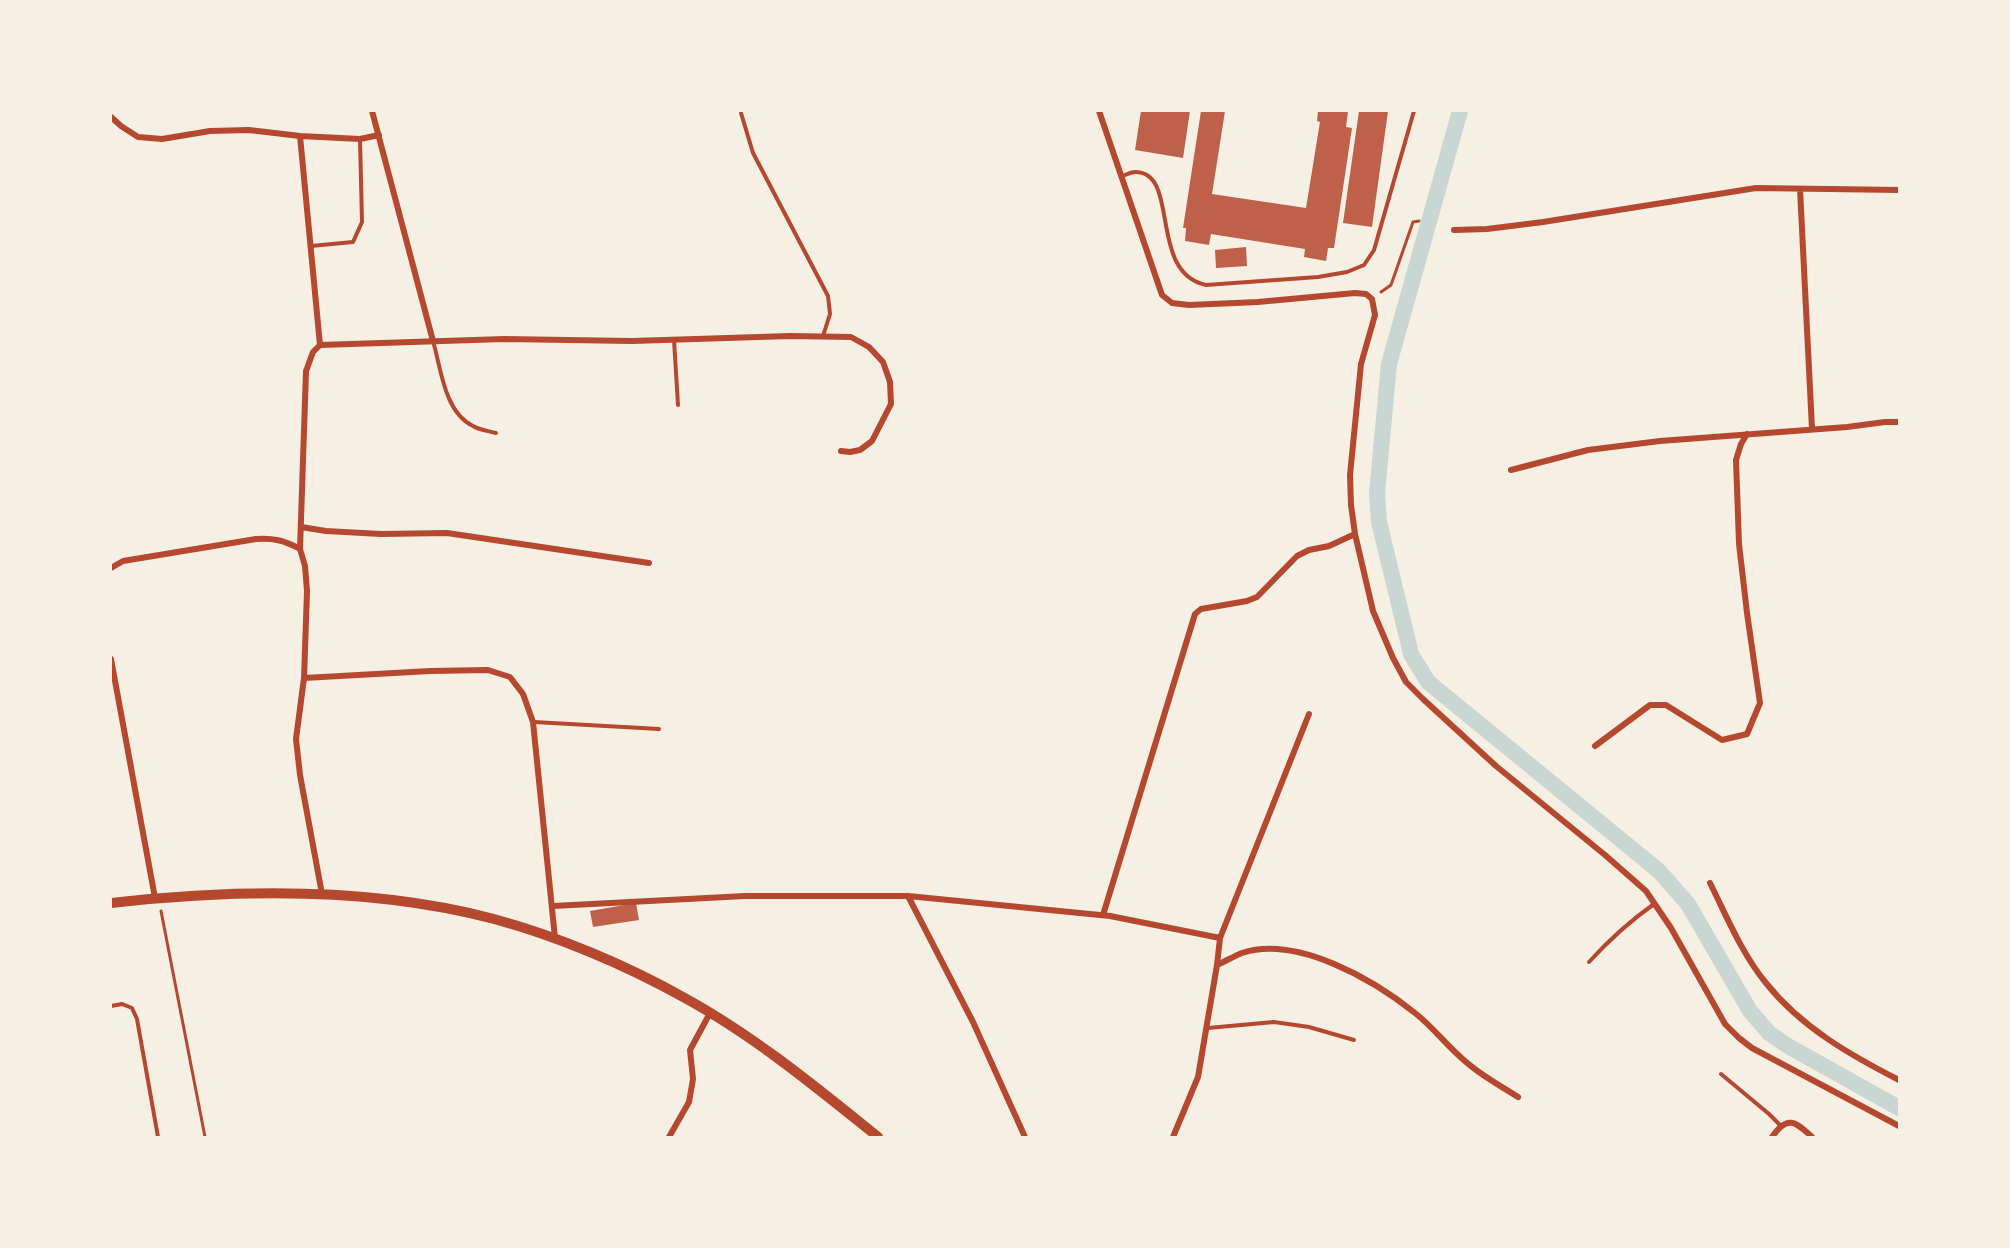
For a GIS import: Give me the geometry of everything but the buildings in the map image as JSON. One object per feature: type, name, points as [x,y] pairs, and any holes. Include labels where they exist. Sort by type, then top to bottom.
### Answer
[{"type":"main road","points":[[111,903],[235,893],[322,894],[390,901],[494,919],[555,938],[612,962],[683,997],[801,1076],[878,1137]]},
{"type":"street","points":[[372,111],[433,341]]},
{"type":"street","points":[[1099,111],[1162,295],[1172,303],[1189,305],[1258,302],[1355,293],[1366,294],[1372,299],[1376,315],[1361,364],[1350,475],[1351,505],[1355,534],[1373,610],[1382,635],[1406,682],[1496,766],[1636,882],[1671,928],[1725,1024],[1739,1038],[1752,1048],[1899,1126]]},
{"type":"street","points":[[111,117],[138,137],[162,139],[210,131],[249,130],[300,136],[360,139],[379,135]]},
{"type":"street","points":[[300,136],[320,345]]},
{"type":"street","points":[[1454,230],[1487,229],[1543,222],[1756,188],[1899,190]]},
{"type":"street","points":[[1800,189],[1812,429]]},
{"type":"street","points":[[322,894],[300,775],[296,739],[304,678],[308,591],[300,549],[306,371],[313,352],[320,345],[504,339],[632,341],[790,336],[850,337],[869,346],[884,362],[890,382],[891,404],[873,441],[860,450],[840,451]]},
{"type":"street","points":[[1511,470],[1588,450],[1660,441],[1899,422]]},
{"type":"street","points":[[1595,746],[1650,705],[1666,705],[1722,740],[1747,734],[1760,704],[1739,544],[1736,460],[1747,434]]},
{"type":"street","points":[[301,527],[326,531],[381,534],[447,533],[649,563]]},
{"type":"street","points":[[1103,915],[1195,614],[1201,609],[1252,599],[1267,588],[1297,556],[1309,549],[1329,546],[1355,534]]},
{"type":"street","points":[[111,568],[123,561],[256,539],[270,538],[285,541],[300,549]]},
{"type":"street","points":[[111,659],[157,898]]},
{"type":"street","points":[[304,678],[488,670],[510,677],[523,694],[533,722],[555,938]]},
{"type":"street","points":[[1173,1137],[1198,1077],[1218,965],[1220,938],[1309,714]]},
{"type":"street","points":[[1710,883],[1750,961],[1765,983],[1784,1004],[1803,1022],[1844,1050],[1899,1080]]},
{"type":"street","points":[[553,906],[745,896],[908,896],[1103,915],[1220,938]]},
{"type":"street","points":[[908,896],[972,1022],[1025,1137]]},
{"type":"street","points":[[1218,965],[1243,953],[1268,949],[1298,952],[1358,974],[1417,1014],[1466,1063],[1518,1097]]},
{"type":"street","points":[[669,1137],[689,1102],[693,1079],[690,1050],[710,1013]]},
{"type":"street","points":[[1772,1137],[1780,1125],[1786,1122],[1794,1123],[1812,1137]]},
{"type":"lane","points":[[1120,177],[1136,172],[1151,176],[1158,184],[1165,226],[1176,260],[1185,274],[1197,283],[1206,285],[1318,277],[1347,272],[1364,265],[1374,249],[1414,111]]},
{"type":"lane","points":[[741,113],[753,153],[828,296],[830,314],[823,336]]},
{"type":"lane","points":[[311,246],[353,242],[362,222],[360,139]]},
{"type":"lane","points":[[674,340],[678,405]]},
{"type":"lane","points":[[433,341],[447,394],[457,414],[473,426],[496,433]]},
{"type":"lane","points":[[533,722],[659,729]]},
{"type":"lane","points":[[1589,962],[1627,924],[1654,904]]},
{"type":"lane","points":[[111,1006],[122,1004],[132,1008],[137,1019],[158,1137]]},
{"type":"lane","points":[[1208,1028],[1274,1022],[1309,1027],[1354,1040]]},
{"type":"lane","points":[[1721,1074],[1780,1125]]},
{"type":"path","points":[[1372,299],[1391,285],[1413,222],[1419,220]]},
{"type":"path","points":[[157,898],[205,1137]]},
{"type":"waterway","points":[[1460,111],[1389,364],[1377,493],[1379,522],[1411,654],[1428,682],[1659,871],[1688,904],[1750,1011],[1769,1033],[1899,1108]]}]
